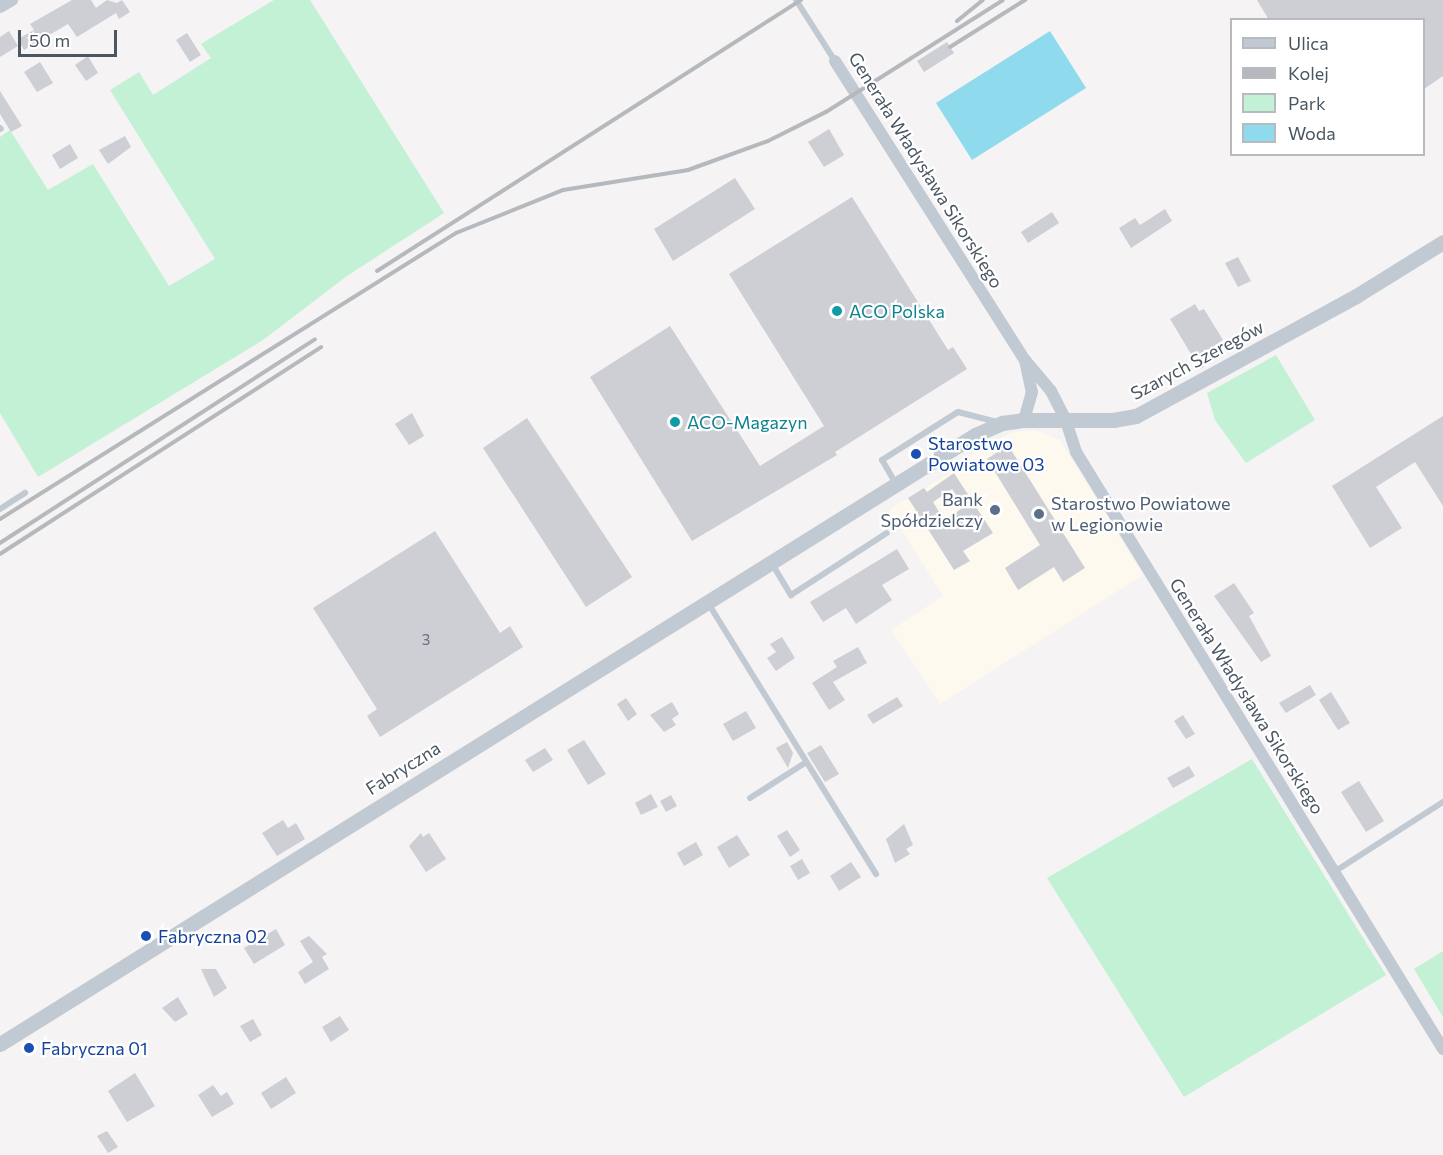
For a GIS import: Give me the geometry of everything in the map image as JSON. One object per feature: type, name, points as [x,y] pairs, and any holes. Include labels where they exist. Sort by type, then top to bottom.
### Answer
[{"type":"street","points":[[0,7],[12,0]]},
{"type":"street","name":"Generała Władysława Sikorskiego","points":[[835,61],[1025,360],[1051,390],[1066,421],[1081,462],[1443,1049]]},
{"type":"street","name":"Szarych Szeregów","points":[[829,526],[1002,423],[1024,420],[1113,420],[1136,416],[1167,402],[1356,296],[1443,242]]},
{"type":"street","name":"Generała Władysława Sikorskiego","points":[[1024,420],[1032,397],[1025,360]]},
{"type":"street","name":"Fabryczna","points":[[0,1044],[706,600],[829,526]]},
{"type":"lane","name":"Generała Władysława Sikorskiego","points":[[796,0],[835,61]]},
{"type":"lane","points":[[1032,397],[1051,390]]},
{"type":"lane","points":[[897,484],[882,460],[958,412],[1002,423]]},
{"type":"lane","points":[[0,508],[25,493]]},
{"type":"lane","points":[[771,562],[791,595],[887,533]]},
{"type":"lane","points":[[706,600],[805,763],[876,874]]},
{"type":"lane","points":[[750,798],[805,763]]},
{"type":"lane","points":[[1334,872],[1443,802]]},
{"type":"shaded area","points":[[1035,430],[1060,440],[1143,575],[940,704],[891,630],[943,596],[889,510],[956,469],[976,451],[1013,432]]},
{"type":"green space","points":[[274,0],[310,0],[444,213],[347,276],[263,340],[38,477],[0,413],[0,137],[10,130],[48,190],[93,164],[169,286],[215,259],[110,90],[139,72],[153,95],[211,58],[201,44]]},
{"type":"green space","points":[[1276,355],[1315,420],[1246,463],[1215,420],[1207,393]]},
{"type":"green space","points":[[1252,759],[1386,975],[1184,1097],[1047,878]]},
{"type":"green space","points":[[1443,951],[1443,1017],[1414,969]]},
{"type":"water","points":[[1050,31],[1086,88],[972,160],[936,103]]},
{"type":"building","points":[[72,0],[91,0],[96,8],[107,0],[117,3],[122,0],[130,12],[119,19],[116,13],[77,37],[68,24],[24,50],[18,39],[34,30],[30,24]]},
{"type":"building","points":[[1257,0],[1443,0],[1443,76],[1425,88],[1425,18],[1268,18]]},
{"type":"building","points":[[9,31],[18,46],[0,57],[0,37]]},
{"type":"building","points":[[187,33],[201,55],[190,62],[176,40]]},
{"type":"building","points":[[947,42],[954,53],[924,72],[917,61]]},
{"type":"building","points":[[88,56],[98,73],[86,81],[75,65]]},
{"type":"building","points":[[40,62],[53,83],[37,92],[24,72]]},
{"type":"building","points":[[0,91],[22,126],[11,132],[0,114]]},
{"type":"building","points":[[829,129],[844,155],[824,167],[808,142]]},
{"type":"building","points":[[125,136],[131,147],[108,164],[99,150]]},
{"type":"building","points":[[70,144],[78,158],[60,169],[52,155]]},
{"type":"building","points":[[735,178],[755,209],[673,261],[654,229]]},
{"type":"building","points":[[852,197],[948,350],[953,347],[967,369],[835,452],[837,455],[692,541],[590,377],[670,326],[760,466],[824,426],[729,274]]},
{"type":"building","points":[[1165,209],[1172,221],[1131,248],[1119,228],[1135,218],[1140,225]]},
{"type":"building","points":[[1052,212],[1059,223],[1028,243],[1021,232]]},
{"type":"building","points":[[1238,257],[1251,281],[1238,287],[1225,263]]},
{"type":"building","points":[[1195,304],[1199,311],[1204,309],[1223,340],[1210,349],[1217,359],[1200,369],[1170,319]]},
{"type":"building","points":[[412,413],[424,436],[409,445],[395,424]]},
{"type":"building","points":[[1443,416],[1443,506],[1415,462],[1376,487],[1402,528],[1370,548],[1332,486]]},
{"type":"building","points":[[527,418],[632,577],[586,607],[483,448]]},
{"type":"building","points":[[1008,445],[1085,568],[1063,582],[1054,567],[1018,590],[1005,568],[1040,545],[987,459]]},
{"type":"building","points":[[954,473],[993,533],[963,551],[970,561],[954,570],[908,498],[924,488],[927,492]],"holes":[[[952,489],[964,507],[944,520],[933,502]]]},
{"type":"building","points":[[435,531],[500,633],[510,626],[523,647],[380,737],[367,716],[377,709],[313,608]]},
{"type":"building","points":[[897,549],[909,569],[882,585],[892,600],[856,624],[846,608],[823,622],[810,602]]},
{"type":"building","points":[[1234,583],[1254,613],[1249,616],[1271,656],[1261,662],[1214,596]]},
{"type":"building","points":[[782,637],[795,658],[776,671],[767,658],[776,652],[770,644]]},
{"type":"building","points":[[858,647],[867,663],[833,682],[845,700],[829,710],[812,683],[837,667],[833,661]]},
{"type":"building","points":[[1310,685],[1316,695],[1286,713],[1279,703]]},
{"type":"building","points":[[1331,692],[1350,723],[1338,730],[1319,700]]},
{"type":"building","points":[[897,697],[903,706],[873,724],[867,715]]},
{"type":"building","points":[[626,698],[637,714],[628,721],[617,704]]},
{"type":"building","points":[[672,702],[679,714],[672,719],[676,725],[664,732],[650,715]]},
{"type":"building","points":[[746,711],[756,728],[733,741],[723,724]]},
{"type":"building","points":[[1183,715],[1195,734],[1186,739],[1174,721]]},
{"type":"building","points":[[584,740],[606,774],[588,785],[567,750]]},
{"type":"building","points":[[787,742],[793,753],[788,768],[776,748]]},
{"type":"building","points":[[821,745],[839,774],[825,782],[807,753]]},
{"type":"building","points":[[545,748],[553,760],[533,772],[525,760]]},
{"type":"building","points":[[1189,766],[1195,776],[1173,788],[1167,778]]},
{"type":"building","points":[[1359,781],[1384,821],[1366,832],[1341,792]]},
{"type":"building","points":[[651,794],[658,807],[641,815],[635,803]]},
{"type":"building","points":[[671,795],[677,806],[666,812],[660,801]]},
{"type":"building","points":[[283,820],[288,828],[296,823],[305,839],[277,856],[262,833]]},
{"type":"building","points":[[904,824],[913,845],[906,849],[910,854],[895,863],[886,839]]},
{"type":"building","points":[[787,830],[800,850],[790,857],[777,836]]},
{"type":"building","points":[[421,833],[423,837],[429,833],[446,859],[426,872],[409,846]]},
{"type":"building","points":[[737,835],[750,855],[729,868],[717,847]]},
{"type":"building","points":[[696,842],[703,855],[684,866],[677,853]]},
{"type":"building","points":[[802,859],[810,873],[798,880],[790,866]]},
{"type":"building","points":[[851,862],[861,877],[839,891],[830,876]]},
{"type":"building","points":[[276,929],[285,945],[254,964],[244,948]]},
{"type":"building","points":[[309,936],[327,954],[322,957],[329,969],[305,984],[298,972],[313,962],[300,941]]},
{"type":"building","points":[[201,969],[216,969],[227,988],[214,997]]},
{"type":"building","points":[[178,997],[188,1014],[175,1022],[162,1008]]},
{"type":"building","points":[[340,1016],[349,1030],[331,1042],[322,1027]]},
{"type":"building","points":[[253,1019],[262,1035],[250,1042],[240,1026]]},
{"type":"building","points":[[135,1073],[155,1106],[127,1122],[108,1091]]},
{"type":"building","points":[[286,1077],[296,1093],[271,1109],[261,1093]]},
{"type":"building","points":[[213,1085],[221,1096],[227,1092],[234,1104],[212,1117],[198,1095]]},
{"type":"building","points":[[107,1131],[118,1147],[108,1153],[97,1136]]},
{"type":"railway","points":[[377,271],[801,0]]},
{"type":"railway","points":[[957,21],[983,0]]},
{"type":"railway","points":[[0,519],[456,233],[563,190],[688,170],[768,141],[826,112],[1003,0]]},
{"type":"railway","points":[[950,47],[1025,0]]},
{"type":"railway","points":[[0,543],[315,339]]},
{"type":"railway","points":[[0,554],[321,347]]},
{"type":"place","name":"ACO Polska","points":[[837,311]]},
{"type":"place","name":"ACO-Magazyn","points":[[675,422]]},
{"type":"place","name":"Starostwo Powiatowe 03","points":[[916,454]]},
{"type":"place","name":"Bank Spółdzielczy","points":[[995,510]]},
{"type":"place","name":"Starostwo Powiatowe w Legionowie","points":[[1039,514]]},
{"type":"place","name":"Fabryczna 02","points":[[146,936]]},
{"type":"place","name":"Fabryczna 01","points":[[29,1048]]}]
